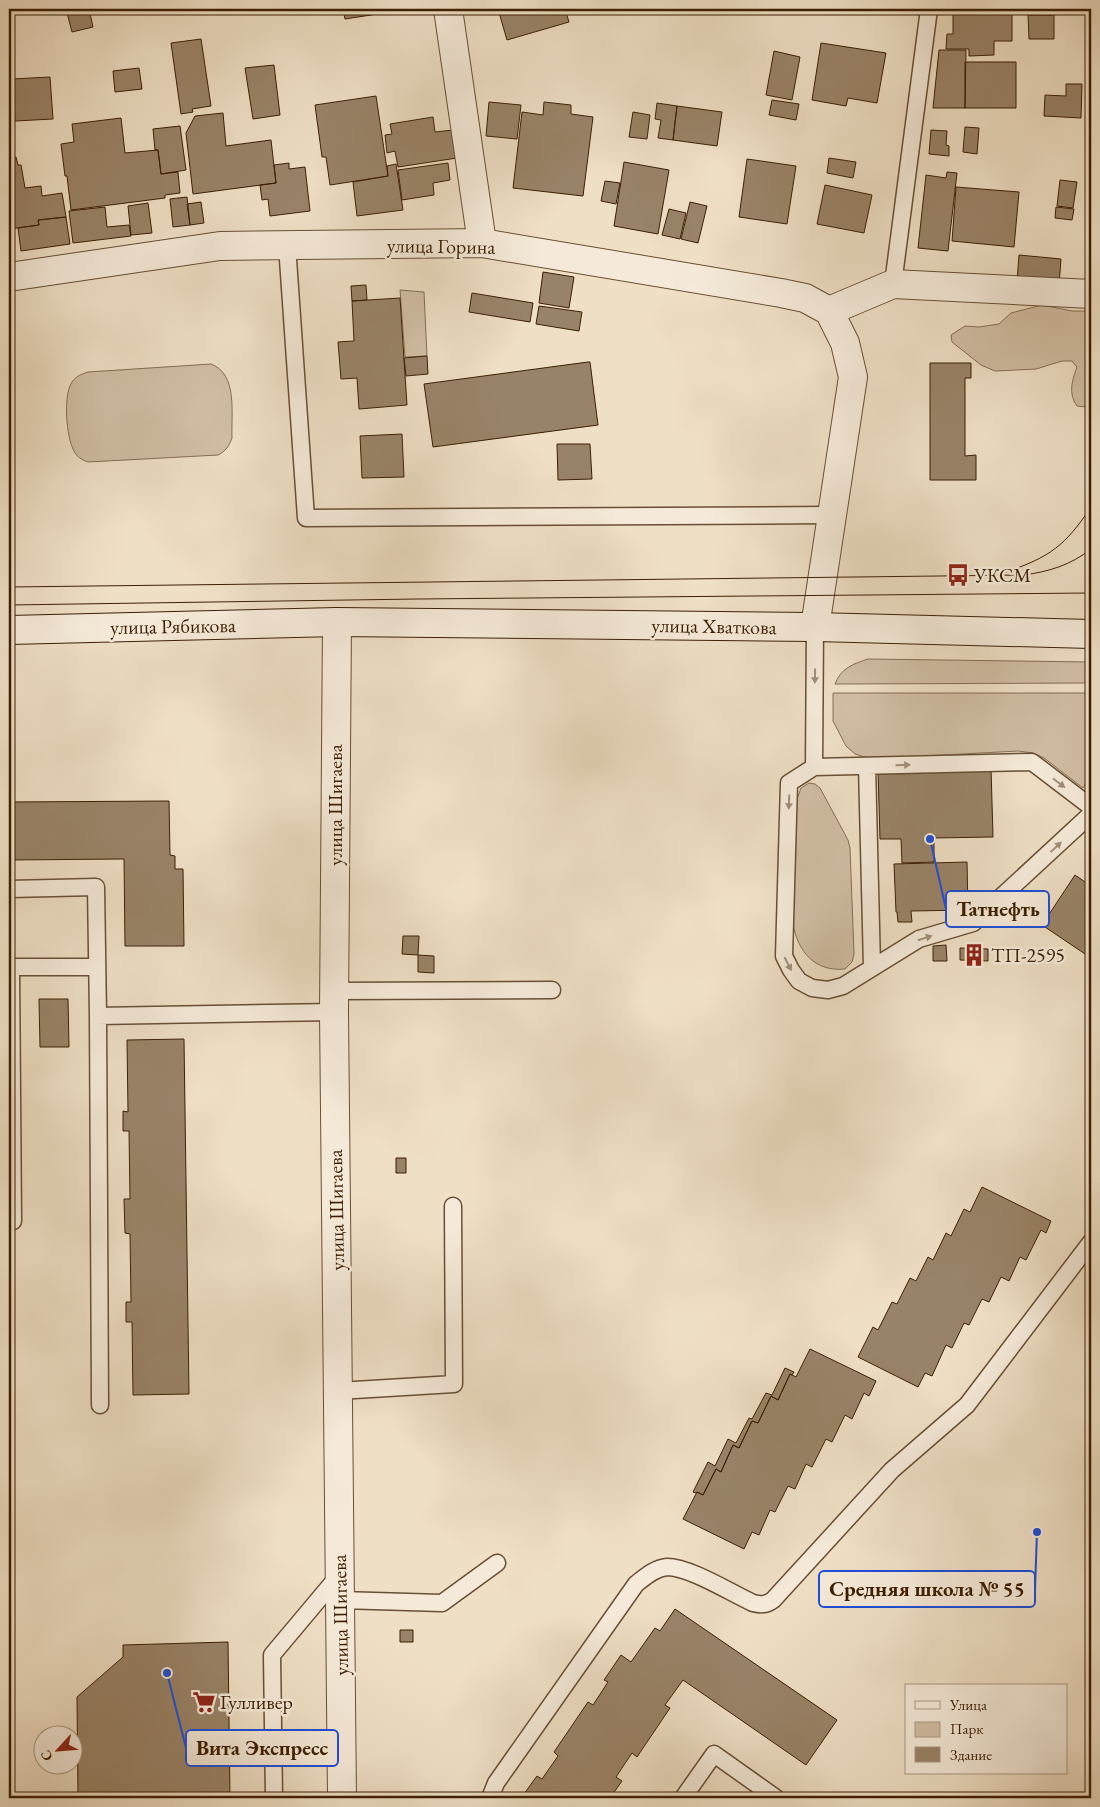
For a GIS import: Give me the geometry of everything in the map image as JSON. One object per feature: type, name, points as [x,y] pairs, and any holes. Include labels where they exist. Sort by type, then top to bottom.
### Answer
[{"type":"street","points":[[448,9],[482,243]]},
{"type":"street","name":"улица Горина","points":[[9,277],[220,246],[482,243],[782,293],[805,298],[829,311]]},
{"type":"street","points":[[815,627],[853,377],[845,343],[829,311],[893,284],[1091,294]]},
{"type":"street","name":"улица Хваткова","points":[[337,622],[815,627],[1091,634]]},
{"type":"street","name":"улица Рябикова","points":[[9,630],[337,622]]},
{"type":"street","name":"улица Шигаева","points":[[337,622],[334,1001],[342,1798]]},
{"type":"lane","points":[[893,284],[928,9]]},
{"type":"lane","points":[[287,245],[306,518],[831,514]]},
{"type":"lane","points":[[814,767],[815,627]]},
{"type":"lane","points":[[1091,807],[1032,762],[814,767],[789,784],[784,956],[799,981],[812,988],[828,990],[843,986],[919,939],[973,924],[1091,814]]},
{"type":"lane","points":[[867,766],[872,967]]},
{"type":"lane","points":[[9,889],[96,887],[100,1405]]},
{"type":"lane","points":[[9,1221],[13,1221],[11,967],[97,967]]},
{"type":"lane","points":[[98,1016],[552,990]]},
{"type":"lane","points":[[338,1391],[454,1384],[453,1206]]},
{"type":"lane","points":[[490,1798],[496,1784],[636,1584],[650,1572],[665,1567],[683,1569],[752,1603],[767,1604],[773,1600],[892,1470],[968,1405],[1091,1242]]},
{"type":"lane","points":[[274,1798],[272,1655],[340,1587],[442,1603],[497,1563]]},
{"type":"lane","points":[[683,1798],[714,1754],[776,1798]]},
{"type":"green space","points":[[400,290],[424,292],[427,356],[405,357]]},
{"type":"green space","points":[[1042,305],[1072,311],[1091,311],[1091,405],[1086,407],[1077,406],[1074,401],[1072,387],[1077,367],[1072,361],[1062,361],[1036,369],[995,371],[981,365],[952,342],[951,335],[965,326],[979,327],[999,324],[1011,313]]},
{"type":"green space","points":[[211,364],[220,369],[226,376],[232,406],[232,438],[227,448],[218,455],[88,462],[75,453],[71,445],[67,426],[67,396],[72,382],[81,374]]},
{"type":"green space","points":[[868,659],[1091,662],[1091,683],[835,684],[844,670]]},
{"type":"green space","points":[[833,693],[1091,693],[1091,781],[1086,783],[1083,788],[1044,758],[1033,753],[1018,751],[888,758],[868,758],[855,754],[846,746],[833,721]]},
{"type":"green space","points":[[809,783],[815,784],[820,788],[848,840],[850,848],[854,954],[852,962],[845,969],[825,967],[810,958],[799,943],[793,924],[797,799],[801,788]]},
{"type":"building","points":[[66,9],[89,9],[93,27],[72,32]]},
{"type":"building","points":[[343,9],[397,9],[397,11],[345,19]]},
{"type":"building","points":[[498,9],[565,9],[569,22],[507,40]]},
{"type":"building","points":[[953,12],[1012,12],[1012,41],[994,41],[994,55],[969,56],[969,49],[946,49],[947,34],[953,34]]},
{"type":"building","points":[[1028,15],[1054,15],[1054,39],[1029,39]]},
{"type":"building","points":[[201,39],[211,106],[192,109],[193,112],[181,114],[171,43]]},
{"type":"building","points":[[821,43],[886,53],[877,103],[848,98],[846,106],[812,100]]},
{"type":"building","points":[[939,50],[966,50],[965,108],[933,108]]},
{"type":"building","points":[[774,51],[800,57],[792,100],[766,95]]},
{"type":"building","points":[[965,62],[1016,62],[1016,108],[965,108]]},
{"type":"building","points":[[274,65],[280,115],[253,119],[245,68]]},
{"type":"building","points":[[139,68],[142,89],[115,92],[113,71]]},
{"type":"building","points":[[50,77],[53,119],[15,121],[12,79]]},
{"type":"building","points":[[1066,84],[1082,84],[1081,118],[1044,116],[1045,95],[1066,96]]},
{"type":"building","points":[[376,96],[388,176],[330,185],[326,157],[322,157],[315,105]]},
{"type":"building","points":[[772,100],[799,104],[796,120],[769,115]]},
{"type":"building","points":[[489,102],[521,105],[517,139],[486,136]]},
{"type":"building","points":[[544,102],[571,105],[571,114],[593,117],[583,196],[513,188],[522,112],[543,115]]},
{"type":"building","points":[[657,103],[677,106],[673,140],[658,138],[661,120],[655,119]]},
{"type":"building","points":[[677,106],[722,112],[717,146],[673,140]]},
{"type":"building","points":[[633,112],[650,115],[647,139],[629,137]]},
{"type":"building","points":[[223,113],[226,146],[271,140],[276,183],[193,194],[186,133],[195,116]]},
{"type":"building","points":[[433,117],[435,132],[453,130],[457,158],[398,167],[395,151],[387,153],[385,135],[392,134],[390,124]]},
{"type":"building","points":[[121,118],[125,153],[158,150],[161,174],[178,172],[180,193],[165,195],[165,198],[71,210],[61,144],[74,142],[72,124]]},
{"type":"building","points":[[180,126],[186,170],[161,174],[158,150],[155,150],[153,129]]},
{"type":"building","points":[[965,127],[979,128],[977,154],[963,152]]},
{"type":"building","points":[[931,130],[947,131],[946,145],[949,146],[949,156],[929,154]]},
{"type":"building","points":[[16,157],[18,165],[21,165],[25,188],[41,186],[42,196],[62,193],[66,217],[38,220],[39,225],[9,229],[9,158]]},
{"type":"building","points":[[829,158],[856,162],[853,178],[827,173]]},
{"type":"building","points":[[747,159],[796,166],[787,224],[739,217]]},
{"type":"building","points":[[624,162],[669,170],[658,234],[614,226]]},
{"type":"building","points":[[289,163],[289,169],[305,167],[310,211],[270,216],[268,199],[262,200],[260,185],[276,183],[274,165]]},
{"type":"building","points":[[448,163],[450,180],[433,183],[434,195],[402,200],[398,170]]},
{"type":"building","points":[[396,164],[403,210],[357,216],[353,182],[388,176],[387,166]]},
{"type":"building","points":[[947,172],[957,173],[948,251],[918,248],[926,175],[946,178]]},
{"type":"building","points":[[1060,180],[1077,182],[1073,208],[1057,206]]},
{"type":"building","points":[[605,181],[620,183],[616,204],[601,201]]},
{"type":"building","points":[[825,185],[872,195],[864,233],[817,224]]},
{"type":"building","points":[[956,187],[1019,192],[1014,247],[952,241]]},
{"type":"building","points":[[187,197],[190,225],[173,227],[170,199]]},
{"type":"building","points":[[201,202],[204,223],[190,225],[187,204]]},
{"type":"building","points":[[690,202],[707,206],[698,243],[681,239]]},
{"type":"building","points":[[148,203],[152,233],[131,235],[128,206]]},
{"type":"building","points":[[105,207],[107,227],[129,225],[131,236],[73,243],[69,211]]},
{"type":"building","points":[[1056,207],[1074,209],[1072,220],[1055,218]]},
{"type":"building","points":[[669,209],[686,213],[680,239],[662,235]]},
{"type":"building","points":[[66,217],[70,244],[21,251],[18,228],[39,225],[38,220]]},
{"type":"building","points":[[1019,255],[1061,259],[1059,285],[1017,282]]},
{"type":"building","points":[[543,272],[574,277],[569,308],[539,303]]},
{"type":"building","points":[[366,285],[367,300],[352,301],[351,286]]},
{"type":"building","points":[[472,293],[533,303],[530,322],[469,312]]},
{"type":"building","points":[[400,298],[407,405],[359,409],[357,378],[341,379],[338,342],[354,341],[352,301]]},
{"type":"building","points":[[539,306],[582,312],[579,331],[536,324]]},
{"type":"building","points":[[427,356],[428,374],[406,376],[404,358]]},
{"type":"building","points":[[590,362],[598,425],[433,447],[424,384]]},
{"type":"building","points":[[930,363],[971,363],[971,378],[965,378],[965,456],[976,455],[976,480],[930,480]]},
{"type":"building","points":[[402,434],[404,477],[362,478],[360,436]]},
{"type":"building","points":[[557,444],[590,444],[592,479],[558,480]]},
{"type":"building","points":[[991,768],[993,837],[934,838],[934,862],[902,863],[901,839],[880,839],[878,771]]},
{"type":"building","points":[[169,801],[170,855],[175,856],[175,869],[183,869],[184,946],[125,946],[124,859],[9,860],[9,802]]},
{"type":"building","points":[[967,862],[968,910],[911,911],[912,922],[898,922],[894,864]]},
{"type":"building","points":[[1075,875],[1091,886],[1091,958],[1042,925]]},
{"type":"building","points":[[403,936],[419,936],[418,955],[402,954]]},
{"type":"building","points":[[946,945],[947,961],[933,961],[933,946]]},
{"type":"building","name":"ТП-2595","points":[[960,948],[988,949],[988,961],[960,960]]},
{"type":"building","points":[[418,955],[434,956],[434,973],[418,972]]},
{"type":"building","points":[[39,999],[68,999],[69,1047],[40,1047]]},
{"type":"building","points":[[184,1039],[189,1394],[133,1395],[132,1322],[126,1322],[126,1302],[131,1302],[130,1234],[125,1233],[124,1199],[130,1199],[129,1131],[123,1131],[123,1111],[128,1112],[127,1040]]},
{"type":"building","points":[[396,1158],[406,1158],[406,1173],[396,1173]]},
{"type":"building","points":[[982,1187],[1051,1221],[1046,1233],[1041,1230],[1026,1260],[1020,1257],[1009,1281],[1001,1277],[989,1302],[982,1299],[969,1325],[964,1323],[952,1348],[946,1345],[932,1376],[925,1373],[918,1387],[858,1357],[873,1327],[878,1330],[892,1302],[897,1304],[910,1278],[916,1281],[928,1257],[933,1260],[946,1233],[951,1236],[964,1209],[970,1212]]},
{"type":"building","points":[[810,1349],[876,1381],[869,1396],[864,1393],[852,1419],[845,1415],[832,1442],[826,1439],[812,1467],[806,1464],[795,1489],[788,1486],[775,1512],[770,1510],[759,1535],[752,1532],[744,1549],[683,1519],[697,1492],[703,1495],[716,1469],[721,1472],[733,1445],[739,1448],[752,1421],[758,1423],[771,1396],[778,1400],[790,1374],[796,1377]]},
{"type":"building","points":[[785,1368],[794,1372],[792,1375],[790,1374],[778,1400],[771,1396],[758,1423],[752,1421],[739,1448],[733,1445],[721,1472],[716,1469],[703,1495],[693,1492],[708,1462],[715,1466],[728,1439],[736,1443],[749,1418],[752,1419],[766,1393],[772,1395]]},
{"type":"building","points":[[675,1609],[837,1720],[806,1765],[683,1680],[665,1705],[670,1708],[637,1757],[632,1753],[616,1777],[622,1781],[610,1798],[521,1798],[537,1776],[542,1779],[558,1756],[554,1752],[588,1702],[593,1705],[608,1682],[604,1680],[621,1655],[631,1662],[655,1628],[660,1631]]},
{"type":"building","points":[[400,1630],[413,1630],[413,1642],[400,1642]]},
{"type":"building","points":[[228,1642],[230,1798],[78,1798],[78,1774],[82,1774],[82,1724],[77,1724],[77,1697],[123,1657],[123,1645]]},
{"type":"tram line","points":[[1006,572],[1034,561],[1055,548],[1073,532],[1091,507]]},
{"type":"tram line","points":[[9,587],[1023,575],[1059,567],[1091,549]]},
{"type":"tram line","points":[[9,605],[1091,593]]},
{"type":"place","name":"УКСМ","points":[[958,575]]},
{"type":"place","name":"Татнефть","points":[[930,839]]},
{"type":"place","name":"ТП-2595","points":[[974,955]]},
{"type":"place","name":"Средняя школа № 55","points":[[1037,1532]]},
{"type":"place","name":"Вита Экспресс","points":[[167,1673]]},
{"type":"place","name":"Гулливер","points":[[204,1702]]}]
